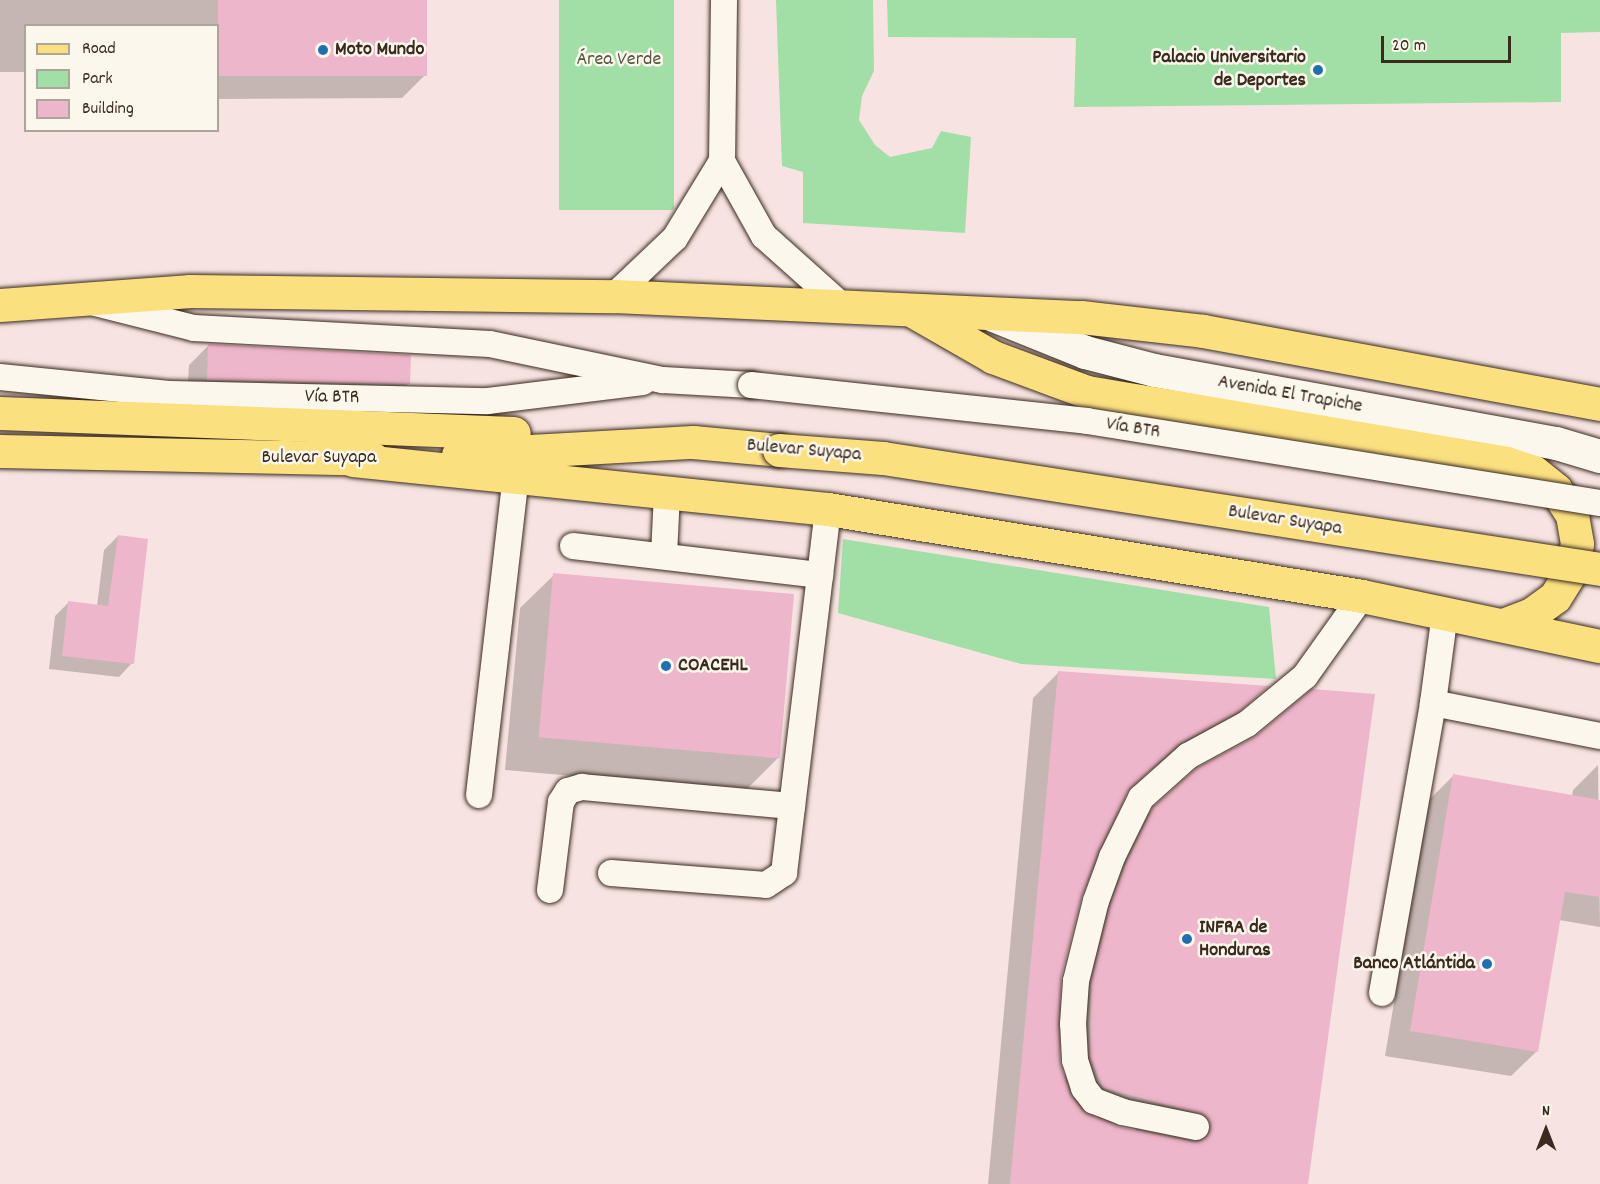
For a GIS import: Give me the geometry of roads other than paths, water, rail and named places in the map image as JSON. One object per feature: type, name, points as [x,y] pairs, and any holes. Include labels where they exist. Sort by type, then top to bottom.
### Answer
[{"type":"main road","points":[[8,301],[78,299],[190,291],[614,296],[839,303],[1081,317],[1203,331],[1600,404]]},
{"type":"main road","points":[[905,306],[993,357],[1087,392],[1506,463],[1534,472],[1556,490],[1572,515],[1577,544],[1570,573],[1555,597],[1532,615],[1504,625]]},
{"type":"main road","name":"Avenida El Trapiche","points":[[986,312],[1084,352],[1154,370],[1556,443],[1600,456]]},
{"type":"main road","points":[[0,413],[292,422],[693,442]]},
{"type":"main road","name":"Bulevar Suyapa","points":[[0,451],[352,460],[693,442],[883,458],[1600,569]]},
{"type":"main road","points":[[352,460],[828,509],[1362,596],[1600,646]]},
{"type":"lane","points":[[724,0],[722,161],[764,236],[839,303]]},
{"type":"lane","points":[[614,296],[675,238],[722,161]]},
{"type":"lane","name":"Vía BTR","points":[[78,299],[194,328],[490,344],[663,380],[751,385],[1087,422],[1600,503]]},
{"type":"lane","name":"Vía BTR","points":[[0,377],[171,394],[488,401],[663,380]]},
{"type":"lane","points":[[479,795],[516,477]]},
{"type":"lane","points":[[664,555],[667,493]]},
{"type":"lane","points":[[611,873],[766,885],[775,882],[784,873],[828,509]]},
{"type":"lane","points":[[573,546],[820,575]]},
{"type":"lane","points":[[1196,1127],[1123,1112],[1094,1101],[1084,1088],[1075,1060],[1075,1002],[1096,901],[1112,857],[1142,798],[1188,756],[1247,724],[1305,676],[1362,596]]},
{"type":"lane","points":[[1382,993],[1432,703],[1445,613]]},
{"type":"lane","points":[[1432,703],[1600,736]]},
{"type":"lane","points":[[550,890],[561,802],[568,791],[582,787],[792,806]]},
{"type":"place","name":"Moto Mundo","points":[[323,50]]},
{"type":"place","name":"Palacio Universitario de Deportes","points":[[1318,70]]},
{"type":"place","name":"COACEHL","points":[[666,666]]},
{"type":"place","name":"INFRA de Honduras","points":[[1187,939]]},
{"type":"place","name":"Banco Atlántida","points":[[1487,964]]},
{"type":"park label","name":"Área Verde","points":[[619,60]]}]
